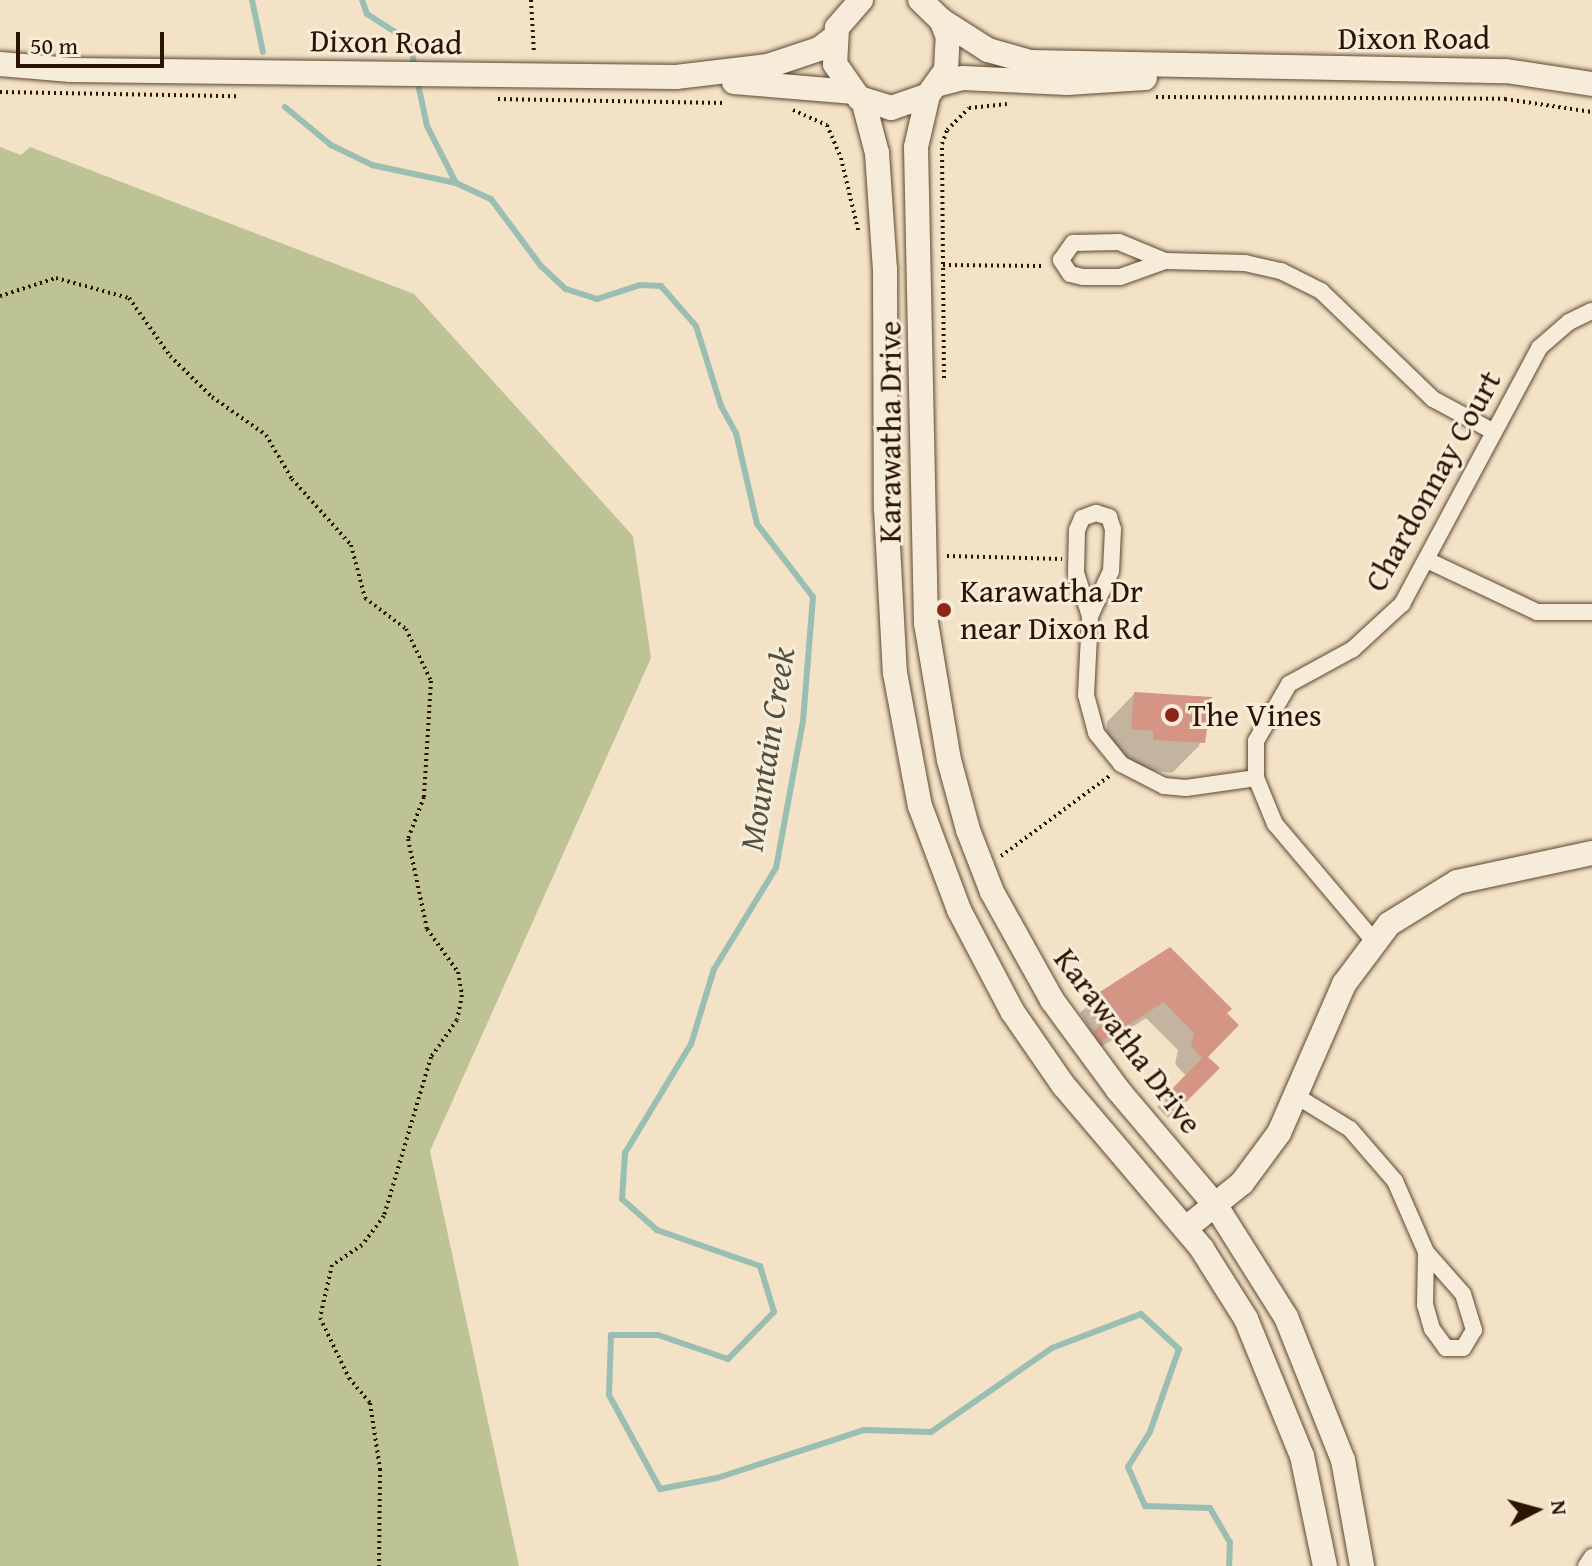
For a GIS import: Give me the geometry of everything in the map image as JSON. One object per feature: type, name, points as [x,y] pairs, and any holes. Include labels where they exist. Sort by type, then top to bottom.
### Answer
[{"type":"main road","name":"Dixon Road","points":[[676,77],[768,66],[819,49],[840,18],[861,0]]},
{"type":"main road","name":"Dixon Road","points":[[920,0],[941,20],[988,50],[1020,61],[1235,69],[1506,71],[1592,84]]},
{"type":"main road","name":"Karawatha Drive","points":[[840,18],[835,64],[858,96],[877,153],[885,269],[886,509],[895,673],[920,806],[959,910],[1012,1011],[1064,1086],[1186,1228],[1246,1319],[1277,1384],[1302,1456],[1325,1566]]},
{"type":"main road","name":"Karawatha Drive","points":[[941,20],[949,56],[933,89],[916,147],[922,532],[926,623],[949,760],[968,830],[1022,952],[1118,1090],[1216,1206],[1286,1317],[1331,1421],[1352,1498],[1362,1566]]},
{"type":"main road","name":"Dixon Road","points":[[0,64],[71,70],[676,77],[858,96],[891,108],[963,78],[1067,83],[1235,69]]},
{"type":"main road","points":[[1186,1228],[1216,1206],[1255,1168],[1298,1097],[1344,984],[1374,941],[1414,904],[1457,882],[1592,853]]},
{"type":"street","points":[[1165,261],[1119,242],[1081,241],[1067,246],[1061,260],[1070,274],[1083,277],[1120,277],[1165,261],[1245,263],[1299,279],[1337,304],[1420,389],[1494,432]]},
{"type":"street","name":"Chardonnay Court","points":[[1374,941],[1275,824],[1256,778],[1256,741],[1277,698],[1303,675],[1371,636],[1402,604],[1429,561],[1539,348],[1569,322],[1592,311]]},
{"type":"street","points":[[1090,616],[1112,561],[1112,523],[1096,513],[1082,518],[1077,530],[1076,573],[1090,616],[1089,714],[1121,764],[1146,780],[1186,788],[1256,778]]},
{"type":"street","points":[[1429,561],[1537,612],[1592,612]]},
{"type":"street","points":[[1298,1097],[1350,1129],[1374,1153],[1395,1181],[1426,1252],[1463,1294],[1474,1330],[1463,1348],[1446,1348],[1432,1329],[1424,1292],[1426,1252]]},
{"type":"street","points":[[1586,1566],[1592,1557]]},
{"type":"path","points":[[531,0],[534,56]]},
{"type":"path","points":[[0,92],[254,96]]},
{"type":"path","points":[[492,98],[731,103]]},
{"type":"path","points":[[1139,98],[1505,99],[1592,112]]},
{"type":"path","points":[[942,144],[947,130],[969,108],[1013,103]]},
{"type":"path","points":[[787,108],[827,125],[841,158],[860,239]]},
{"type":"path","points":[[943,265],[1041,267],[1061,260]]},
{"type":"path","points":[[0,296],[56,278],[129,298],[170,356],[279,451],[292,479],[351,545],[365,598],[406,629],[431,681],[424,797],[408,839],[427,929],[458,972],[462,995],[457,1020],[431,1057],[384,1216],[362,1245],[332,1265],[320,1318],[349,1378],[370,1403],[380,1469],[379,1566]]},
{"type":"path","points":[[945,570],[944,556],[1054,559]]},
{"type":"path","points":[[1001,856],[1104,783],[1121,764]]},
{"type":"path","points":[[995,841],[1007,869]]},
{"type":"green space","points":[[0,147],[21,155],[30,147],[414,294],[633,536],[651,658],[430,1151],[519,1566],[0,1566]]},
{"type":"building","name":"The Vines","points":[[1134,692],[1212,697],[1205,743],[1153,740],[1153,731],[1131,729]]},
{"type":"building","points":[[1170,947],[1232,1009],[1227,1013],[1239,1025],[1208,1057],[1220,1068],[1186,1102],[1172,1089],[1202,1058],[1191,1046],[1194,1033],[1164,1002],[1101,1042],[1094,1031],[1111,1018],[1095,995]]},
{"type":"waterway","name":"Mountain Creek","points":[[252,0],[263,52]]},
{"type":"waterway","points":[[362,0],[367,14],[409,41],[415,68]]},
{"type":"waterway","points":[[417,79],[427,126],[456,183]]},
{"type":"waterway","name":"Mountain Creek","points":[[285,107],[331,145],[372,165],[456,183],[491,199],[541,266],[566,289],[597,299],[640,285],[661,286],[696,326],[721,406],[736,433],[757,524],[813,597],[803,721],[776,868],[714,969],[691,1044],[625,1153],[622,1199],[657,1230],[760,1266],[774,1312],[728,1359],[658,1335],[611,1335],[609,1395],[660,1489],[717,1478],[864,1430],[931,1432],[1052,1348],[1141,1314],[1179,1349],[1150,1432],[1128,1467],[1145,1506],[1210,1508],[1230,1542],[1229,1566]]},
{"type":"place","name":"Karawatha Dr near Dixon Rd","points":[[944,610]]},
{"type":"place","name":"The Vines","points":[[1172,715]]}]
